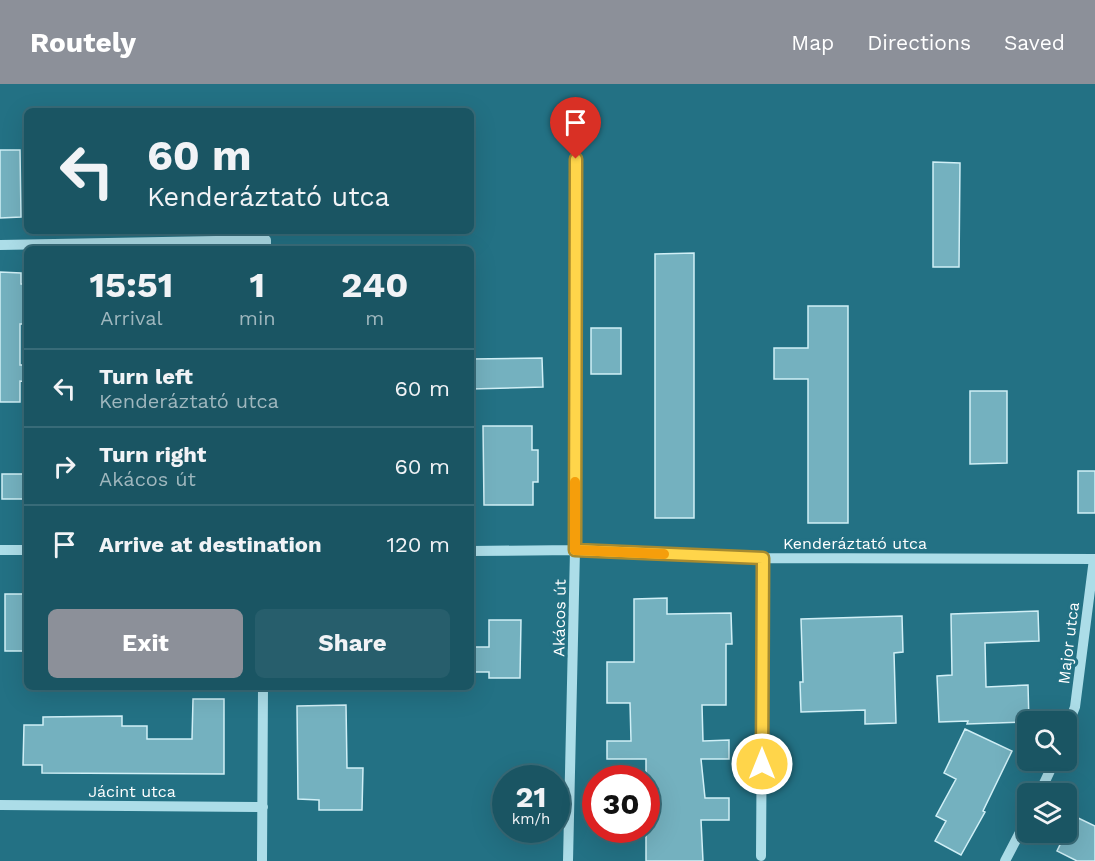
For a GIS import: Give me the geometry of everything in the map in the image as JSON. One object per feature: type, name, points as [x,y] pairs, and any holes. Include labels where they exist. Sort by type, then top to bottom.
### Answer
[{"type":"street","name":"Akácos út","points":[[568,861],[575,550],[576,159]]},
{"type":"street","points":[[0,245],[266,240],[266,246]]},
{"type":"street","points":[[0,550],[24,550]]},
{"type":"street","name":"Kenderáztató utca","points":[[474,551],[575,550],[763,558],[1094,558]]},
{"type":"street","points":[[762,856],[763,558]]},
{"type":"street","name":"Major utca","points":[[1073,711],[1094,558]]},
{"type":"street","points":[[262,861],[263,690]]},
{"type":"street","name":"Jácint utca","points":[[0,805],[263,807]]},
{"type":"street","points":[[1005,861],[1017,838]]},
{"type":"building","points":[[0,150],[20,150],[21,217],[0,218]]},
{"type":"building","points":[[933,162],[960,163],[959,267],[933,267]]},
{"type":"building","points":[[694,253],[694,518],[655,518],[655,254]]},
{"type":"building","points":[[0,272],[21,273],[21,284],[24,284],[24,324],[20,324],[20,365],[24,365],[24,382],[20,381],[20,402],[0,402]]},
{"type":"building","points":[[808,306],[848,306],[848,523],[808,523],[808,379],[774,379],[774,348],[808,348]]},
{"type":"building","points":[[591,328],[621,328],[621,374],[591,374]]},
{"type":"building","points":[[542,358],[543,387],[474,389],[474,359]]},
{"type":"building","points":[[970,391],[1007,391],[1007,463],[970,464]]},
{"type":"building","points":[[483,426],[532,426],[532,450],[538,450],[538,482],[533,482],[533,505],[484,505]]},
{"type":"building","points":[[1078,471],[1095,471],[1095,513],[1078,513]]},
{"type":"building","points":[[2,474],[24,474],[24,499],[2,499]]},
{"type":"building","points":[[5,594],[24,594],[24,651],[5,651]]},
{"type":"building","points":[[667,598],[667,614],[731,613],[732,644],[726,644],[726,705],[702,705],[703,741],[729,740],[729,759],[701,759],[705,798],[729,798],[729,820],[701,820],[703,861],[646,861],[646,843],[660,843],[660,765],[646,765],[646,759],[607,759],[607,741],[631,741],[630,703],[607,703],[607,662],[634,662],[634,599]]},
{"type":"building","points":[[1038,611],[1039,641],[985,643],[986,687],[1028,685],[1029,711],[1017,711],[1017,722],[967,724],[968,721],[939,722],[937,676],[952,675],[951,614]]},
{"type":"building","points":[[902,616],[903,652],[894,653],[896,723],[865,724],[865,710],[801,712],[800,682],[803,682],[801,619]]},
{"type":"building","points":[[489,620],[521,620],[520,678],[489,678],[489,672],[474,672],[474,647],[489,647]]},
{"type":"building","points":[[193,699],[224,699],[224,774],[42,773],[42,765],[23,765],[24,725],[43,725],[43,717],[122,716],[122,726],[147,726],[147,739],[192,739]]},
{"type":"building","points":[[346,705],[347,768],[363,768],[362,810],[319,810],[319,800],[298,799],[297,706]]},
{"type":"building","points":[[965,729],[1012,751],[983,811],[985,812],[961,855],[935,841],[946,821],[936,816],[956,779],[944,773]]},
{"type":"building","points":[[1077,817],[1095,826],[1095,861],[1077,861],[1057,851],[1061,843],[1077,843]]},
{"type":"slow traffic","points":[[575,482],[575,550],[664,554]]},
{"type":"route","points":[[576,159],[575,550],[763,558],[762,764]]}]
